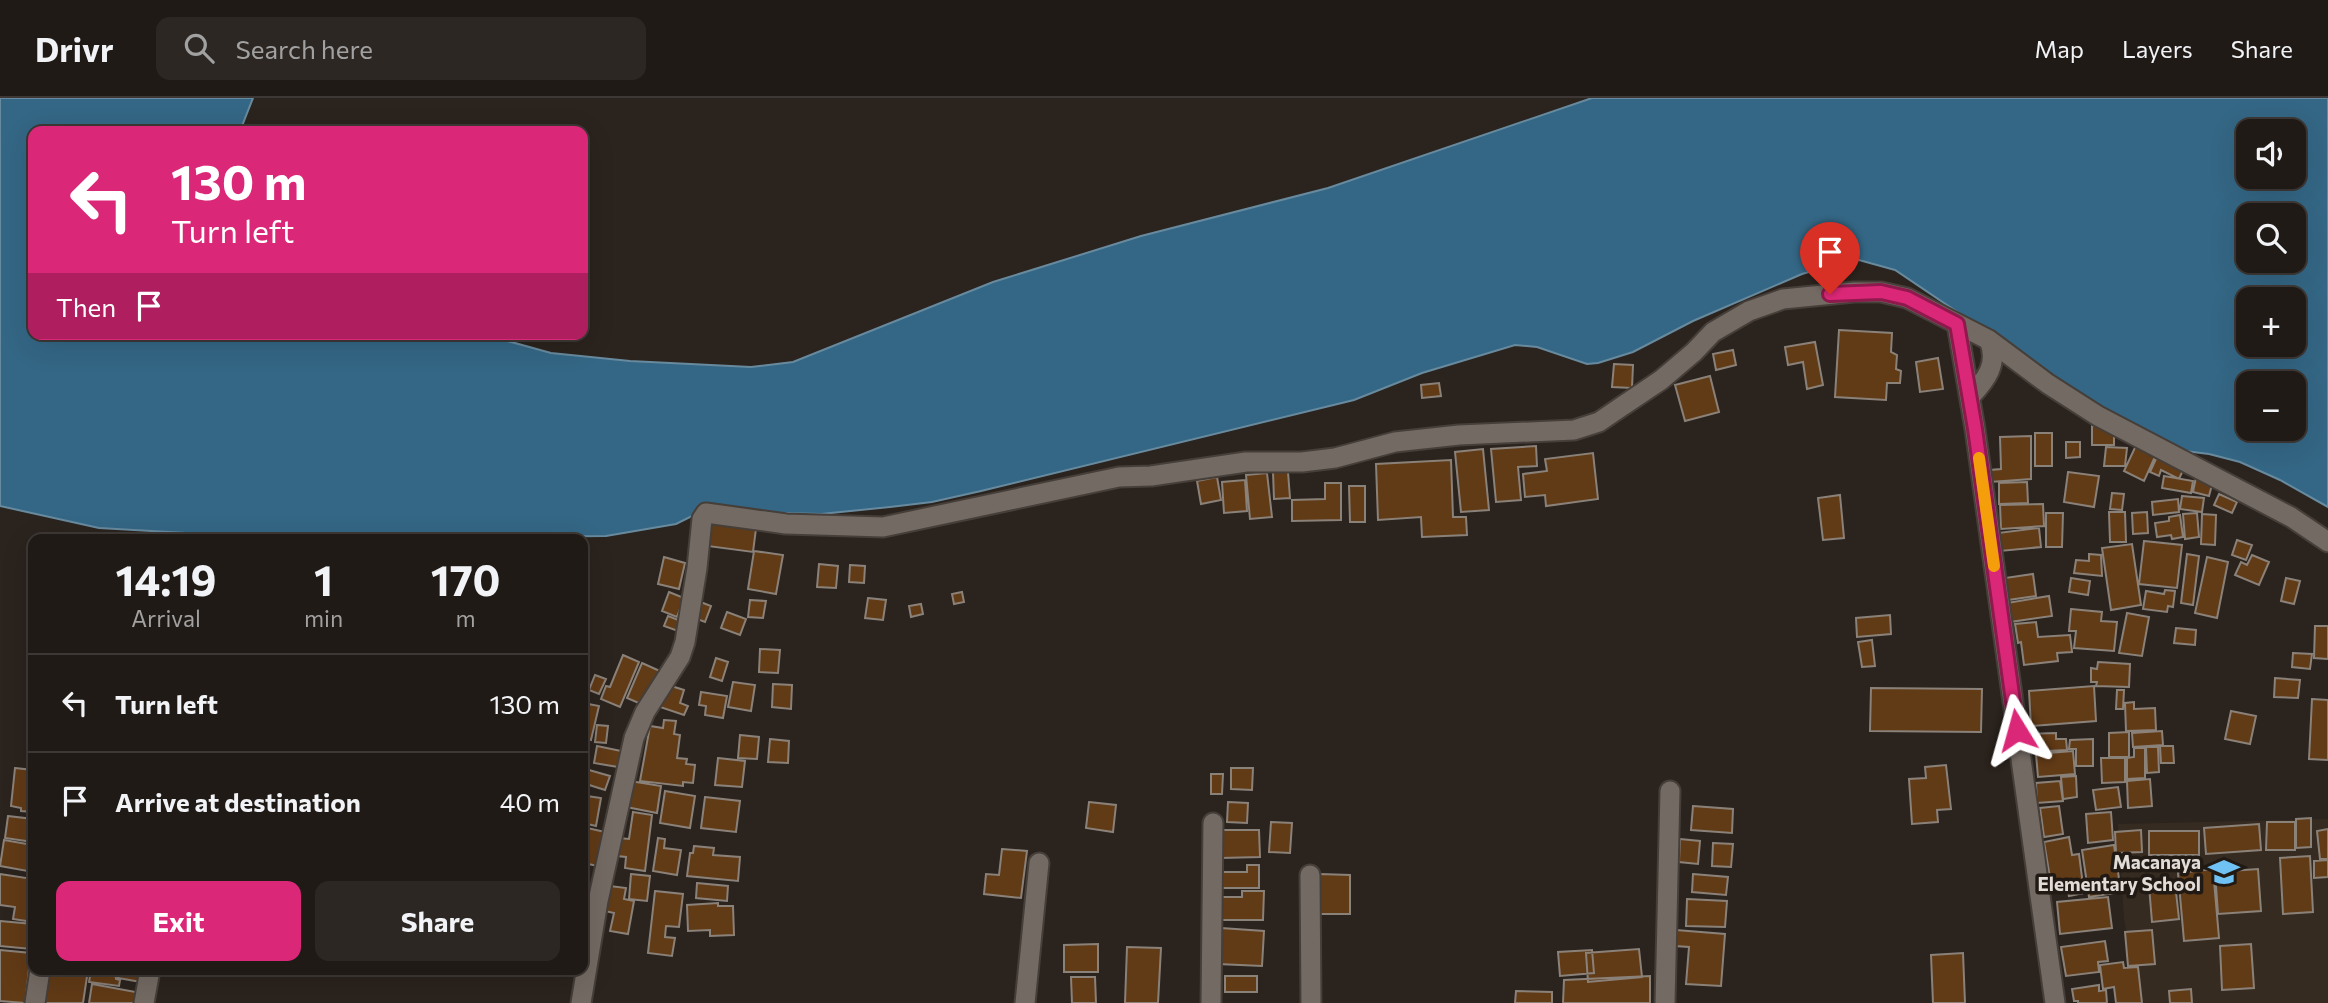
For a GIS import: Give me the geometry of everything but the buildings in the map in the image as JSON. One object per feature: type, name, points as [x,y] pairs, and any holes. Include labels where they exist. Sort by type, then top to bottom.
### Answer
[{"type":"street","points":[[588,961],[598,901],[634,738],[645,712],[680,657],[685,642],[705,514],[786,524],[883,527],[1119,477],[1151,476],[1246,463],[1302,462],[1335,458],[1395,442],[1459,435],[1574,430],[1599,422],[1661,380],[1713,332],[1749,311],[1783,299],[1881,292],[1907,298],[1989,340],[2048,384],[2098,416],[2291,517],[2328,542]]},
{"type":"street","points":[[1957,324],[1970,397],[2055,1003]]},
{"type":"street","points":[[1970,397],[1981,385],[1992,361],[1993,351],[1989,340]]},
{"type":"street","points":[[1665,1003],[1670,791]]},
{"type":"street","points":[[1211,1003],[1213,822]]},
{"type":"street","points":[[1025,1003],[1039,863]]},
{"type":"street","points":[[1310,875],[1311,1003]]},
{"type":"street","points":[[34,1003],[39,975]]},
{"type":"street","points":[[144,1003],[149,975]]},
{"type":"street","points":[[581,1003],[586,975]]},
{"type":"shaded area","name":"Macanaya Elementary School","points":[[2328,819],[2328,1003],[2141,1003],[2124,919],[2118,824]]},
{"type":"water","points":[[0,98],[253,98],[242,126],[28,126],[28,340],[504,340],[551,353],[630,361],[751,367],[793,362],[993,282],[1141,236],[1328,188],[1592,98],[2328,98],[2328,507],[2280,480],[2240,462],[2185,451],[2104,411],[1895,270],[1859,260],[1846,261],[1802,274],[1693,321],[1633,352],[1598,363],[1587,364],[1537,347],[1515,345],[1422,373],[1354,400],[932,502],[821,514],[702,511],[676,524],[606,536],[203,534],[99,528],[0,506]]},
{"type":"slow traffic","points":[[1979,458],[1994,566]]},
{"type":"place","name":"Macanaya Elementary School","points":[[2224,872]]},
{"type":"route","points":[[1830,294],[1881,292],[1907,298],[1957,324],[1975,429],[2017,730]]}]
